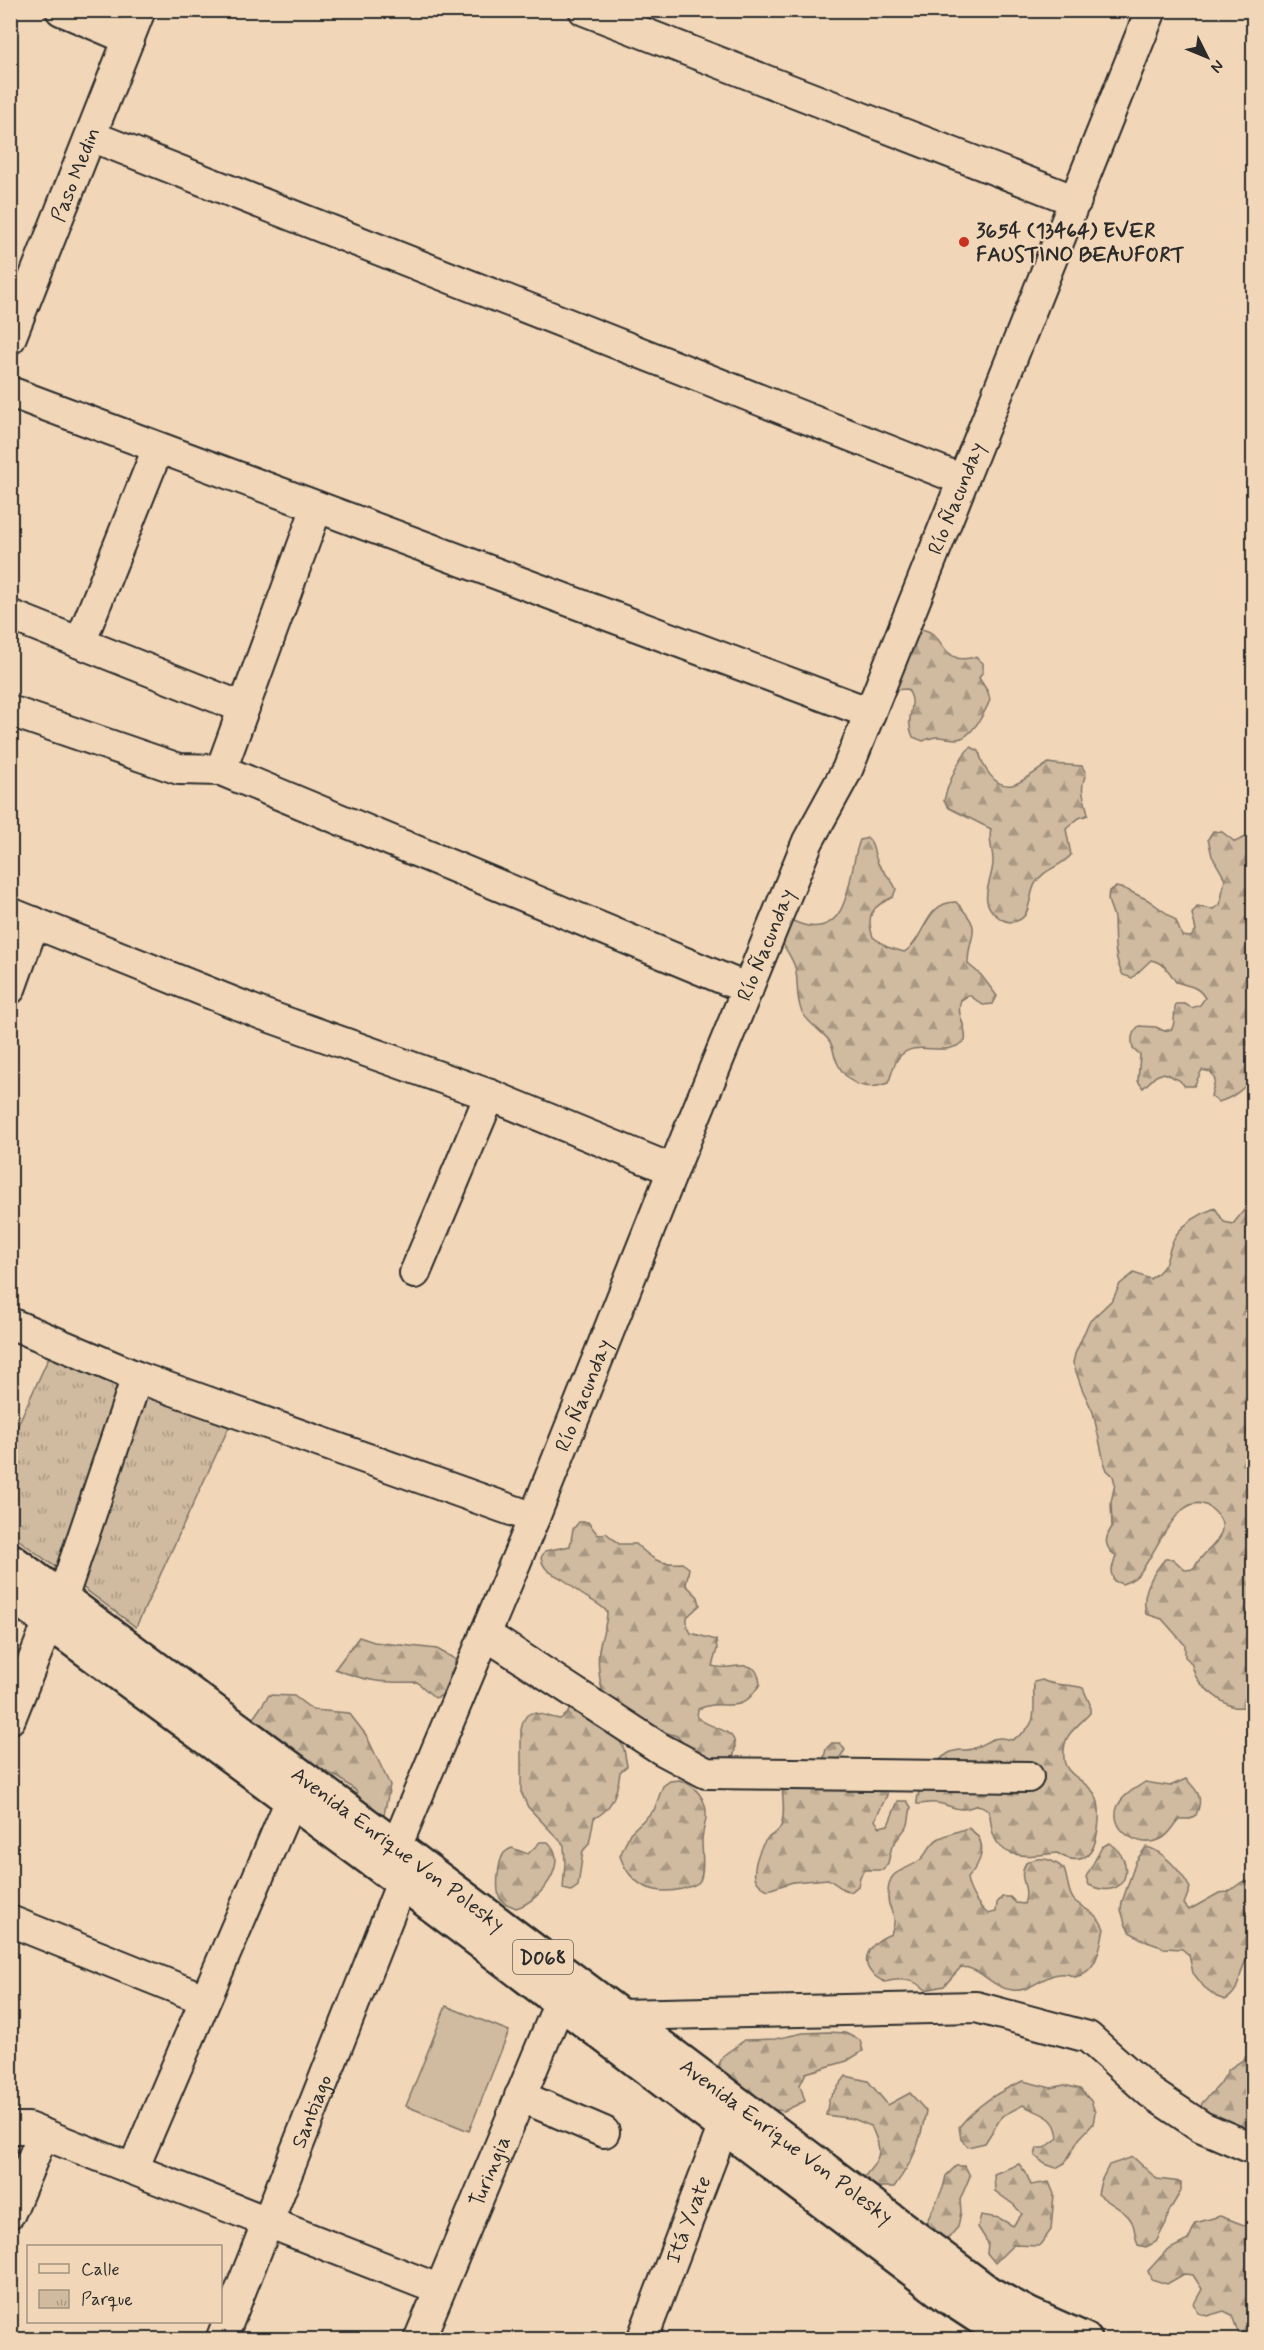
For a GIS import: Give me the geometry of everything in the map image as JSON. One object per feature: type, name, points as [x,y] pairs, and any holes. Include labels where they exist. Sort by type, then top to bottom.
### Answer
[{"type":"main road","name":"Avenida Enrique Von Polesky","points":[[10,1560],[56,1610],[291,1800],[560,2002],[728,2114],[988,2293],[1026,2314],[1085,2340]]},
{"type":"main road","name":"Avenida Enrique Von Polesky","points":[[10,1593],[56,1610],[396,1847],[620,2015],[728,2114],[949,2297],[978,2316],[1023,2340]]},
{"type":"street","points":[[61,10],[129,39]]},
{"type":"street","name":"Paso Medin","points":[[10,339],[140,10]]},
{"type":"street","points":[[584,10],[1076,201]]},
{"type":"street","name":"Río Ñacunday","points":[[396,1847],[534,1518],[673,1170],[808,842],[847,770],[1151,10]]},
{"type":"street","points":[[91,136],[963,480]]},
{"type":"street","points":[[10,392],[870,713]]},
{"type":"street","points":[[80,643],[158,448]]},
{"type":"street","points":[[221,770],[317,507]]},
{"type":"street","points":[[10,615],[244,708]]},
{"type":"street","points":[[10,711],[179,769],[221,770],[748,989]]},
{"type":"street","points":[[10,989],[22,917],[262,1014],[490,1095],[673,1170]]},
{"type":"street","points":[[415,1273],[490,1095]]},
{"type":"street","points":[[10,1323],[137,1377],[534,1518]]},
{"type":"street","points":[[10,1719],[56,1610],[137,1377]]},
{"type":"street","points":[[486,1634],[661,1749],[706,1773],[1028,1777]]},
{"type":"street","points":[[133,2169],[291,1800]]},
{"type":"street","points":[[396,1847],[402,1882]]},
{"type":"street","name":"Santiago","points":[[221,2340],[402,1882]]},
{"type":"street","points":[[10,1921],[204,1999]]},
{"type":"street","name":"Turingia","points":[[418,2340],[560,2002]]},
{"type":"street","points":[[620,2015],[976,2007],[1088,2037],[1151,2093],[1202,2127],[1254,2149]]},
{"type":"street","points":[[520,2096],[604,2132]]},
{"type":"street","name":"Itá Yvate","points":[[642,2340],[728,2114]]},
{"type":"street","points":[[28,2131],[133,2169],[438,2289]]},
{"type":"street","points":[[10,2180],[28,2131]]},
{"type":"street","points":[[10,2213],[28,2131]]},
{"type":"green space","points":[[919,629],[926,630],[936,637],[951,655],[961,659],[976,657],[983,663],[983,671],[979,678],[990,700],[977,724],[962,738],[937,737],[923,741],[913,737],[910,730],[911,695],[907,689],[889,690]]},
{"type":"green space","points":[[971,747],[979,751],[983,763],[994,779],[1005,785],[1021,781],[1049,763],[1082,766],[1086,774],[1083,791],[1088,815],[1079,818],[1066,829],[1071,855],[1038,879],[1033,888],[1026,914],[1017,921],[1010,922],[1001,919],[988,906],[987,892],[993,861],[991,829],[949,808],[944,801],[958,764]]},
{"type":"green space","points":[[1253,784],[1253,1075],[1238,1092],[1218,1102],[1211,1096],[1215,1080],[1211,1072],[1202,1070],[1194,1086],[1185,1086],[1179,1080],[1164,1073],[1156,1076],[1143,1088],[1138,1081],[1140,1054],[1133,1049],[1132,1045],[1134,1031],[1139,1026],[1156,1027],[1164,1031],[1172,1029],[1176,1004],[1185,1004],[1192,1008],[1200,1005],[1205,998],[1196,989],[1176,982],[1163,965],[1156,961],[1151,960],[1132,978],[1123,975],[1116,955],[1114,919],[1108,900],[1109,891],[1116,887],[1125,889],[1148,900],[1176,921],[1182,936],[1191,937],[1196,930],[1192,914],[1197,907],[1213,909],[1220,905],[1225,879],[1212,856],[1208,839],[1213,831],[1222,832],[1235,842],[1250,835],[1252,820],[1248,794]]},
{"type":"green space","points":[[868,838],[879,865],[896,889],[893,897],[880,904],[873,912],[870,922],[873,937],[887,947],[904,952],[917,939],[937,908],[956,902],[971,920],[973,927],[968,964],[981,975],[997,996],[993,1004],[983,1005],[969,995],[961,1000],[960,1011],[965,1041],[948,1049],[922,1048],[906,1051],[897,1060],[888,1083],[871,1087],[857,1084],[845,1075],[836,1060],[830,1042],[802,1012],[795,967],[782,942],[790,920],[808,926],[823,925],[833,919],[841,909],[846,896],[860,840]]},
{"type":"green space","points":[[1253,1199],[1254,1706],[1234,1707],[1213,1695],[1203,1686],[1185,1657],[1185,1645],[1162,1619],[1146,1614],[1145,1607],[1146,1592],[1156,1571],[1165,1559],[1173,1559],[1185,1570],[1194,1569],[1219,1538],[1222,1527],[1220,1519],[1215,1512],[1203,1504],[1191,1505],[1180,1512],[1170,1524],[1138,1575],[1122,1584],[1114,1581],[1111,1572],[1116,1556],[1106,1543],[1112,1527],[1111,1502],[1115,1484],[1104,1462],[1093,1412],[1073,1363],[1089,1322],[1113,1299],[1120,1284],[1134,1273],[1150,1279],[1157,1274],[1165,1264],[1176,1235],[1194,1219],[1215,1208],[1224,1222],[1233,1224]]},
{"type":"green space","points":[[49,1357],[229,1427],[136,1627],[11,1534],[11,1440]]},
{"type":"green space","points":[[579,1522],[588,1522],[598,1535],[606,1533],[619,1544],[636,1544],[657,1560],[682,1563],[689,1568],[686,1585],[698,1597],[700,1605],[687,1617],[687,1626],[691,1633],[716,1640],[717,1649],[712,1666],[749,1666],[758,1674],[760,1684],[745,1701],[698,1709],[697,1717],[730,1734],[733,1739],[734,1755],[727,1761],[718,1762],[688,1750],[677,1736],[660,1731],[604,1699],[598,1658],[607,1612],[550,1572],[544,1566],[541,1558],[545,1551],[570,1546],[573,1529]]},
{"type":"green space","points":[[359,1637],[374,1642],[437,1649],[455,1659],[457,1690],[435,1698],[417,1682],[375,1681],[335,1669]]},
{"type":"green space","points":[[1042,1680],[1052,1684],[1083,1688],[1090,1704],[1090,1713],[1067,1738],[1064,1750],[1065,1765],[1094,1793],[1099,1809],[1097,1834],[1092,1850],[1086,1857],[1076,1860],[1057,1853],[1025,1855],[1006,1851],[994,1837],[989,1813],[982,1806],[960,1809],[939,1803],[917,1804],[923,1783],[932,1768],[949,1753],[972,1749],[999,1738],[1012,1740],[1028,1728],[1032,1722],[1034,1709],[1034,1682]]},
{"type":"green space","points":[[269,1695],[294,1696],[313,1710],[349,1713],[366,1735],[390,1785],[384,1815],[361,1804],[356,1791],[339,1778],[295,1761],[252,1720]]},
{"type":"green space","points":[[576,1700],[608,1719],[624,1749],[627,1766],[620,1772],[616,1792],[610,1805],[594,1818],[589,1844],[583,1851],[578,1886],[571,1891],[563,1889],[564,1845],[528,1807],[521,1792],[521,1730],[523,1721],[531,1713],[560,1719],[567,1714]]},
{"type":"green space","points":[[832,1743],[840,1743],[845,1750],[840,1757],[839,1766],[888,1786],[887,1795],[875,1820],[879,1827],[888,1825],[898,1801],[907,1801],[911,1807],[908,1825],[892,1846],[888,1863],[883,1870],[864,1870],[858,1886],[851,1892],[828,1879],[793,1882],[768,1890],[757,1882],[755,1868],[762,1846],[781,1826],[784,1810],[782,1784],[822,1766],[826,1749]]},
{"type":"green space","points":[[1186,1779],[1194,1787],[1200,1799],[1196,1815],[1189,1819],[1180,1819],[1167,1835],[1152,1842],[1134,1839],[1120,1827],[1116,1820],[1116,1811],[1128,1793],[1145,1782],[1170,1786]]},
{"type":"green space","points":[[679,1780],[695,1789],[705,1805],[706,1818],[702,1838],[703,1868],[701,1878],[696,1884],[682,1889],[661,1891],[636,1881],[624,1866],[620,1856],[630,1833],[654,1810],[663,1786],[670,1781]]},
{"type":"green space","points":[[968,1828],[979,1839],[981,1852],[977,1866],[967,1878],[968,1883],[974,1898],[988,1914],[996,1912],[997,1903],[1002,1897],[1010,1897],[1016,1903],[1024,1904],[1026,1892],[1022,1874],[1026,1863],[1046,1859],[1064,1869],[1073,1899],[1096,1917],[1104,1929],[1099,1952],[1089,1970],[1075,1977],[1066,1974],[1050,1976],[1028,1988],[1012,1990],[998,1985],[974,1970],[961,1967],[944,1986],[926,1990],[907,1980],[885,1982],[870,1970],[867,1956],[870,1950],[882,1938],[891,1934],[893,1927],[894,1917],[888,1901],[889,1886],[894,1875],[920,1860],[938,1839]]},
{"type":"green space","points":[[540,1842],[548,1842],[554,1851],[556,1860],[549,1881],[534,1898],[525,1904],[516,1908],[505,1903],[498,1892],[499,1870],[504,1853],[512,1848],[528,1854]]},
{"type":"green space","points":[[1109,1843],[1118,1851],[1126,1870],[1119,1885],[1112,1889],[1102,1889],[1089,1885],[1086,1877],[1102,1847]]},
{"type":"green space","points":[[1146,1847],[1165,1857],[1187,1882],[1190,1888],[1184,1904],[1189,1910],[1219,1893],[1228,1892],[1242,1882],[1253,1881],[1253,1960],[1249,1956],[1235,1991],[1225,2000],[1204,1987],[1193,1973],[1189,1955],[1182,1949],[1164,1948],[1147,1942],[1131,1933],[1126,1926],[1121,1910],[1122,1902],[1136,1861]]},
{"type":"green space","points":[[446,2006],[509,2031],[469,2131],[406,2106]]},
{"type":"green space","points":[[803,2033],[845,2033],[860,2040],[863,2051],[847,2061],[806,2073],[800,2085],[805,2101],[784,2111],[764,2108],[717,2068],[724,2055],[745,2040],[775,2039]]},
{"type":"green space","points":[[1253,2049],[1253,2166],[1223,2149],[1213,2148],[1206,2144],[1200,2111],[1202,2103],[1220,2084],[1229,2069],[1243,2060]]},
{"type":"green space","points":[[846,2076],[868,2081],[888,2105],[910,2093],[926,2111],[915,2151],[894,2187],[873,2187],[864,2177],[879,2153],[878,2142],[871,2126],[854,2119],[826,2115],[829,2099]]},
{"type":"green space","points":[[1023,2081],[1051,2088],[1064,2085],[1080,2089],[1091,2101],[1095,2112],[1093,2124],[1079,2139],[1065,2163],[1056,2168],[1045,2164],[1035,2156],[1037,2148],[1045,2148],[1058,2138],[1054,2124],[1046,2116],[1023,2105],[1002,2116],[985,2143],[968,2147],[961,2139],[959,2127],[973,2112],[996,2095]]},
{"type":"green space","points":[[1133,2157],[1157,2179],[1181,2182],[1181,2191],[1169,2211],[1166,2223],[1156,2242],[1146,2247],[1138,2245],[1133,2224],[1129,2218],[1098,2194],[1101,2181],[1109,2165]]},
{"type":"green space","points":[[1019,2164],[1031,2185],[1049,2182],[1054,2194],[1051,2230],[1039,2246],[1013,2245],[995,2263],[987,2253],[988,2243],[978,2227],[981,2215],[999,2218],[1013,2226],[1022,2214],[995,2191],[994,2174]]},
{"type":"green space","points":[[956,2166],[965,2166],[970,2176],[960,2200],[961,2212],[958,2227],[946,2241],[924,2233],[946,2176]]},
{"type":"green space","points":[[1220,2216],[1244,2225],[1253,2225],[1253,2339],[1244,2338],[1237,2329],[1232,2315],[1224,2311],[1207,2316],[1198,2313],[1194,2304],[1202,2289],[1193,2275],[1184,2274],[1167,2284],[1151,2279],[1148,2271],[1166,2251],[1188,2240],[1196,2223]]},
{"type":"place","name":"3654 (13464) EVER FAUSTINO BEAUFORT","points":[[964,242]]}]
